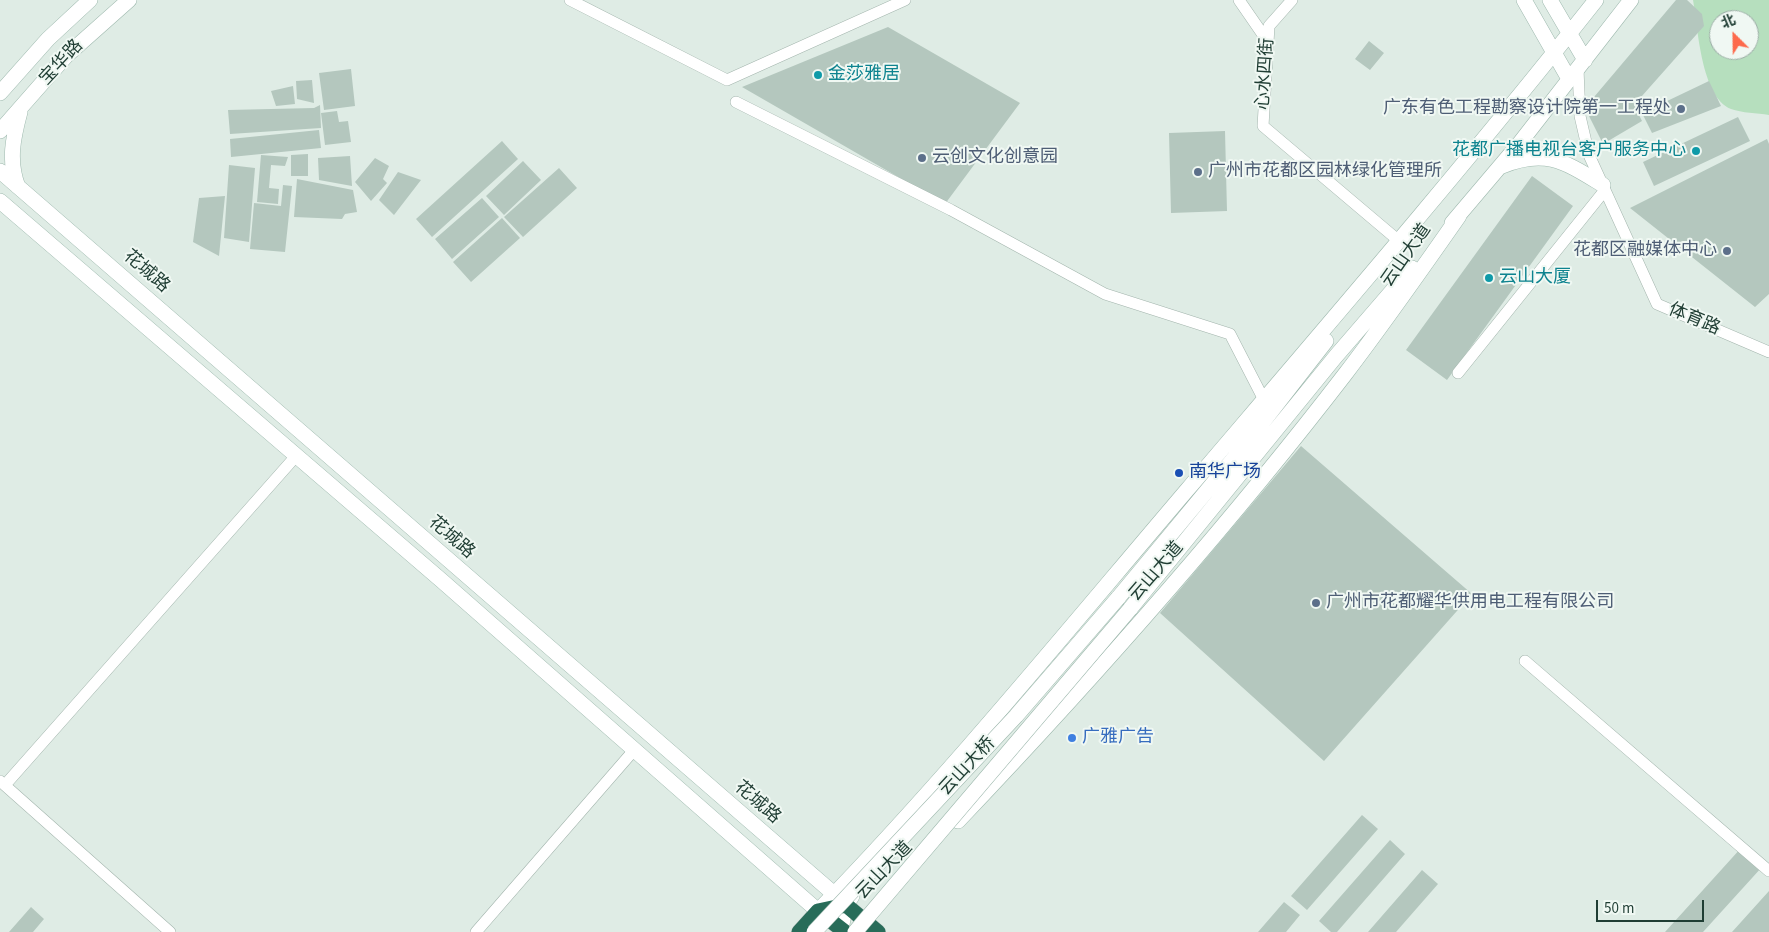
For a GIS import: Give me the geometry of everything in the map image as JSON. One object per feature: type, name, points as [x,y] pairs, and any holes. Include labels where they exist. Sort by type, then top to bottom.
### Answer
[{"type":"highway","name":"花城路","points":[[846,905],[862,926],[878,932]]},
{"type":"highway","name":"云山大道","points":[[799,932],[818,911],[846,905]]},
{"type":"highway","points":[[818,911],[845,931]]},
{"type":"main road","name":"宝华路","points":[[0,93],[48,39],[90,0]]},
{"type":"main road","name":"宝华路","points":[[0,131],[66,56],[129,0]]},
{"type":"main road","points":[[1524,0],[1553,51],[1577,69]]},
{"type":"main road","points":[[1550,0],[1570,33],[1577,69]]},
{"type":"main road","name":"云山大道","points":[[1118,598],[1290,388],[1416,222],[1596,0]]},
{"type":"main road","name":"云山大道","points":[[1130,609],[1366,320],[1459,216],[1499,168],[1631,0]]},
{"type":"main road","points":[[18,188],[12,172],[11,159],[14,132],[21,107]]},
{"type":"main road","points":[[1499,168],[1521,158],[1543,156],[1578,170],[1604,188]]},
{"type":"main road","name":"花城路","points":[[0,171],[846,905]]},
{"type":"main road","points":[[3,206],[635,749],[818,911]]},
{"type":"main road","name":"云山大道","points":[[862,926],[1016,760],[1168,588],[1339,382],[1459,216]]},
{"type":"main road","name":"云山大道","points":[[818,911],[904,818],[1011,696],[1416,222]]},
{"type":"main road","name":"云山大桥","points":[[814,932],[1016,716],[1118,598]]},
{"type":"main road","name":"云山大桥","points":[[845,931],[1130,609]]},
{"type":"main road","points":[[862,926],[845,931],[846,905],[904,818]]},
{"type":"street","points":[[570,0],[727,80],[905,0]]},
{"type":"street","points":[[1239,0],[1268,42]]},
{"type":"street","name":"心水四街","points":[[1292,0],[1269,26],[1263,126],[1399,241]]},
{"type":"street","name":"体育路","points":[[1577,69],[1580,116],[1589,156],[1657,304],[1769,352]]},
{"type":"street","points":[[736,102],[951,210],[1105,294],[1230,334],[1264,400]]},
{"type":"street","points":[[1458,373],[1604,188]]},
{"type":"street","points":[[170,932],[2,783],[296,456]]},
{"type":"street","points":[[1525,661],[1769,871]]},
{"type":"street","points":[[481,930],[635,749]]},
{"type":"green space","points":[[1693,0],[1769,0],[1769,115],[1731,109],[1721,102],[1713,91],[1707,77],[1699,44]]},
{"type":"building","points":[[1676,0],[1687,0],[1702,14],[1704,26],[1634,105],[1642,121],[1603,144],[1588,114],[1594,97]]},
{"type":"building","name":"云创文化创意园","points":[[888,27],[1020,103],[945,204],[742,87]]},
{"type":"building","points":[[1369,41],[1384,53],[1370,70],[1355,59]]},
{"type":"building","points":[[351,69],[355,106],[324,110],[319,73]]},
{"type":"building","points":[[312,80],[314,103],[297,99],[296,81]]},
{"type":"building","name":"广东有色工程勘察设计院第一工程处","points":[[1709,81],[1721,106],[1652,133],[1642,113]]},
{"type":"building","points":[[293,86],[295,104],[276,106],[271,91]]},
{"type":"building","points":[[320,105],[321,128],[230,134],[228,110],[314,108]]},
{"type":"building","points":[[337,111],[339,122],[348,121],[351,142],[325,145],[321,113]]},
{"type":"building","name":"花都广播电视台客户服务中心","points":[[1738,117],[1750,141],[1654,186],[1643,162]]},
{"type":"building","points":[[319,130],[321,148],[231,157],[230,139]]},
{"type":"building","name":"广州市花都区园林绿化管理所","points":[[1225,131],[1227,211],[1171,213],[1169,133]]},
{"type":"building","name":"花都区融媒体中心","points":[[1767,139],[1769,144],[1769,294],[1755,307],[1630,208]]},
{"type":"building","points":[[502,141],[518,159],[432,237],[416,219]]},
{"type":"building","points":[[308,154],[308,176],[291,176],[291,155]]},
{"type":"building","points":[[261,155],[288,157],[285,166],[271,165],[269,188],[279,189],[278,204],[257,202]]},
{"type":"building","points":[[350,156],[352,186],[319,180],[318,158]]},
{"type":"building","points":[[375,158],[389,166],[383,179],[387,183],[371,201],[355,182]]},
{"type":"building","points":[[523,161],[541,180],[504,215],[486,196]]},
{"type":"building","points":[[229,165],[255,168],[249,242],[224,238]]},
{"type":"building","points":[[559,168],[577,188],[523,237],[504,217]]},
{"type":"building","points":[[398,172],[421,180],[394,215],[379,200]]},
{"type":"building","name":"云山大厦","points":[[1532,176],[1573,206],[1447,380],[1406,350]]},
{"type":"building","points":[[297,179],[353,190],[357,212],[345,214],[342,219],[294,217]]},
{"type":"building","points":[[283,185],[292,186],[285,252],[250,249],[254,203],[281,206]]},
{"type":"building","points":[[225,196],[219,256],[193,242],[199,198]]},
{"type":"building","points":[[482,198],[499,217],[452,259],[435,239]]},
{"type":"building","points":[[502,218],[520,238],[471,282],[453,262]]},
{"type":"building","name":"广州市花都耀华供用电工程有限公司","points":[[1301,446],[1472,594],[1324,761],[1160,613]]},
{"type":"building","points":[[1362,815],[1378,829],[1307,910],[1291,896]]},
{"type":"building","points":[[1390,840],[1405,854],[1337,932],[1331,932],[1319,921]]},
{"type":"building","points":[[1741,848],[1762,867],[1703,932],[1665,932]]},
{"type":"building","points":[[1422,870],[1438,884],[1396,932],[1368,932]]},
{"type":"building","points":[[1769,891],[1769,932],[1732,932]]},
{"type":"building","points":[[1284,902],[1300,915],[1286,932],[1258,932]]},
{"type":"building","points":[[31,907],[44,919],[33,932],[9,932]]},
{"type":"place","name":"金莎雅居","points":[[818,75]]},
{"type":"place","name":"广东有色工程勘察设计院第一工程处","points":[[1681,109]]},
{"type":"place","name":"花都广播电视台客户服务中心","points":[[1696,151]]},
{"type":"place","name":"云创文化创意园","points":[[922,158]]},
{"type":"place","name":"广州市花都区园林绿化管理所","points":[[1198,172]]},
{"type":"place","name":"花都区融媒体中心","points":[[1727,251]]},
{"type":"place","name":"云山大厦","points":[[1489,278]]},
{"type":"place","name":"南华广场","points":[[1179,473]]},
{"type":"place","name":"广州市花都耀华供用电工程有限公司","points":[[1316,603]]},
{"type":"place","name":"广雅广告","points":[[1072,738]]}]
